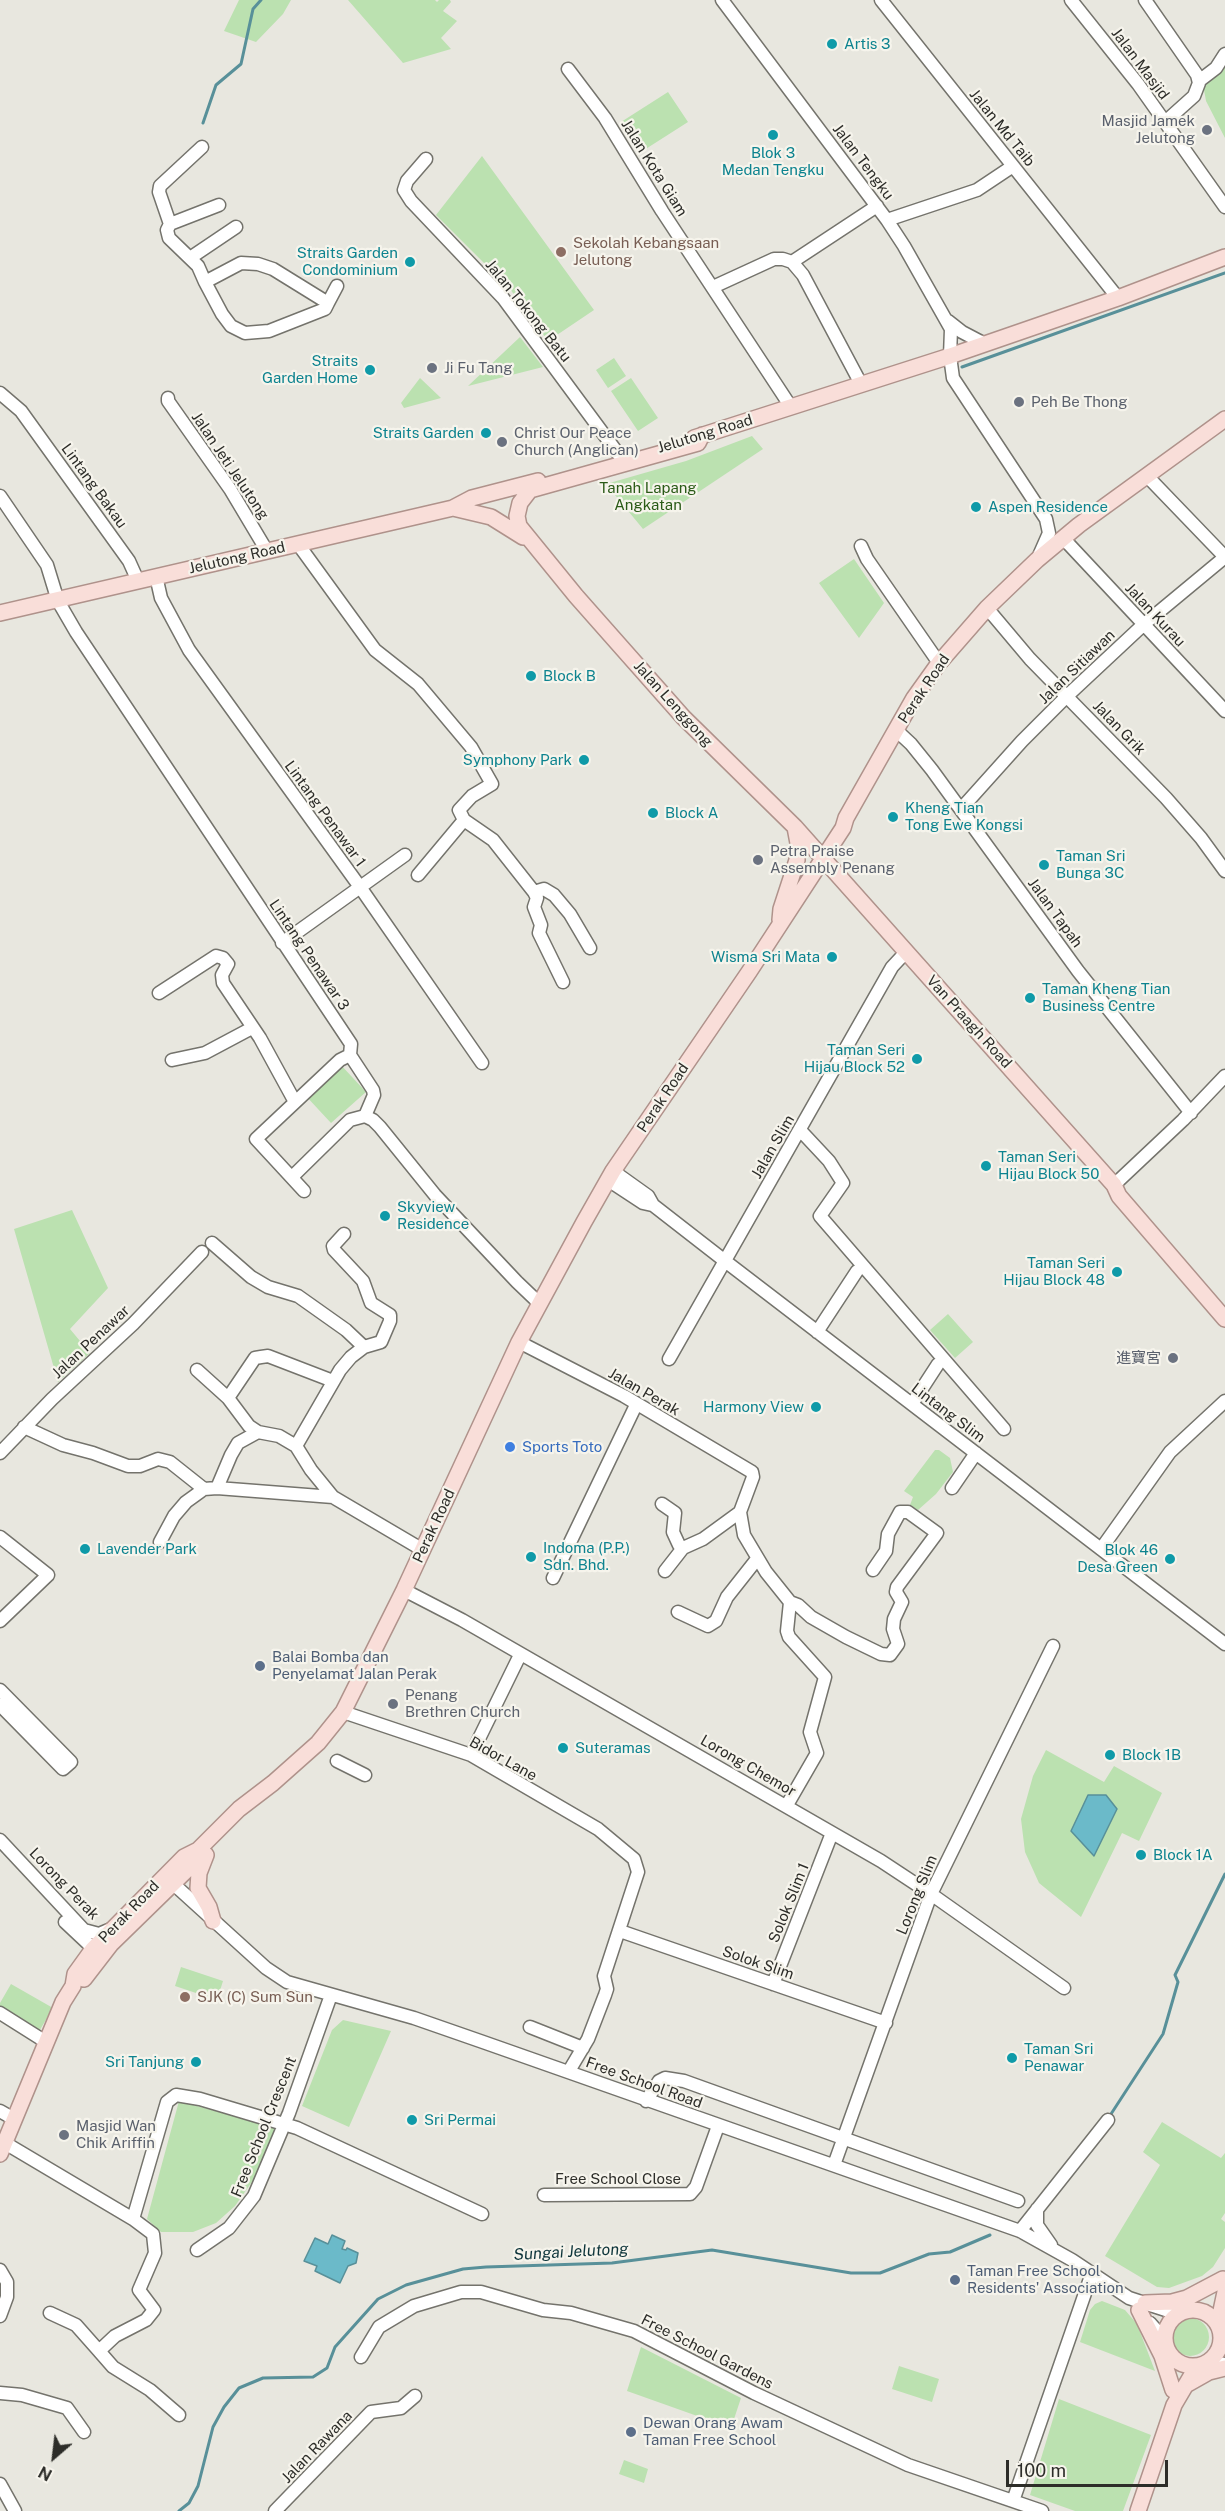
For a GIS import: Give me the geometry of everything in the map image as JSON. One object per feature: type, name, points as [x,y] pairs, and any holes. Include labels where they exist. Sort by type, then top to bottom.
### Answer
[{"type":"main road","name":"Jelutong Road","points":[[0,613],[453,508],[472,498],[622,459],[950,356],[1112,300],[1225,257]]},
{"type":"main road","name":"Perak Road","points":[[2,2149],[63,2002],[73,1986],[82,1981],[111,1929],[169,1880],[192,1865],[198,1850],[212,1835],[318,1743],[343,1712],[404,1590],[519,1342],[610,1176],[780,926],[820,855],[843,828],[846,818],[914,698],[939,663],[987,608],[1037,560],[1063,538],[1225,419]]},
{"type":"main road","name":"Jalan Lenggong","points":[[702,435],[698,443],[530,490],[519,503],[517,516],[519,526],[683,717],[795,827],[820,855]]},
{"type":"main road","name":"Jalan Lenggong","points":[[453,508],[497,520],[531,542]]},
{"type":"main road","points":[[780,926],[781,909],[797,860],[798,843],[795,827]]},
{"type":"main road","name":"Van Praagh Road","points":[[820,855],[1114,1185],[1119,1196],[1225,1319]]},
{"type":"main road","name":"Van Praagh Road","points":[[1114,1185],[1125,1190],[1225,1305]]},
{"type":"main road","points":[[212,1835],[198,1879],[201,1896],[213,1921]]},
{"type":"main road","name":"Perak Road","points":[[97,1952],[169,1880]]},
{"type":"main road","points":[[1178,2393],[1138,2304],[1172,2302],[1224,2283]]},
{"type":"main road","points":[[1178,2393],[1173,2358],[1165,2340],[1168,2325],[1224,2283]]},
{"type":"main road","points":[[1138,2511],[1178,2393],[1219,2348],[1224,2283]]},
{"type":"main road","points":[[1183,2312],[1205,2313],[1221,2336]]},
{"type":"main road","points":[[1173,2358],[1180,2363],[1202,2364]]},
{"type":"main road","points":[[1178,2393],[1209,2372],[1225,2366]]},
{"type":"street","name":"Jalan Tengku","points":[[722,0],[887,220],[943,315],[951,330],[951,369],[956,383],[1008,458],[1046,519],[1049,533],[1037,560]]},
{"type":"street","name":"Jalan Md Taib","points":[[881,0],[1100,273],[1112,300]]},
{"type":"street","name":"Jalan Masjid","points":[[1071,0],[1138,84],[1225,207]]},
{"type":"street","points":[[1145,0],[1199,81],[1198,91],[1194,96],[1165,122]]},
{"type":"street","points":[[1199,81],[1216,68],[1225,54]]},
{"type":"street","name":"Jalan Kota Giam","points":[[568,69],[605,118],[662,211],[791,407]]},
{"type":"street","points":[[170,224],[159,192],[160,186],[202,147]]},
{"type":"street","name":"Jalan Tokong Batu","points":[[426,159],[407,181],[404,190],[411,201],[502,298],[622,459]]},
{"type":"street","points":[[887,220],[978,190],[1013,166]]},
{"type":"street","points":[[219,205],[170,224],[167,230],[169,238],[198,266],[231,326],[245,333],[276,328],[326,309],[337,286]]},
{"type":"street","points":[[792,262],[877,206]]},
{"type":"street","points":[[190,258],[236,227]]},
{"type":"street","points":[[713,288],[774,259],[792,262],[803,275],[861,384]]},
{"type":"street","points":[[205,282],[241,263],[258,264],[273,270],[328,303]]},
{"type":"street","points":[[943,315],[962,332],[983,344]]},
{"type":"street","name":"Lintang Bakau","points":[[0,393],[21,411],[129,561],[138,581]]},
{"type":"street","name":"Jalan Jeti Jelutong","points":[[168,398],[230,489],[267,551]]},
{"type":"street","points":[[1147,476],[1225,557]]},
{"type":"street","name":"Lintang Penawar 3","points":[[0,496],[47,565],[58,601],[76,632],[351,1044],[350,1055],[374,1095],[364,1116]]},
{"type":"street","name":"Jalan Kurau","points":[[1063,538],[1225,711]]},
{"type":"street","points":[[298,544],[375,650],[418,684],[471,747],[492,784],[472,796],[459,810],[464,820],[493,840],[534,892],[537,898],[534,907],[541,925],[539,932],[563,982]]},
{"type":"street","points":[[861,546],[867,559],[939,663]]},
{"type":"street","name":"Jalan Sitiawan","points":[[961,809],[1067,696],[1143,625],[1225,557]]},
{"type":"street","name":"Lintang Penawar 1","points":[[156,576],[161,598],[189,650],[360,887],[482,1063]]},
{"type":"street","name":"Jalan Grik","points":[[987,608],[1030,659],[1166,798],[1201,838],[1225,871]]},
{"type":"street","name":"Jalan Tapah","points":[[896,730],[911,744],[1078,971],[1191,1113]]},
{"type":"street","points":[[418,874],[464,820]]},
{"type":"street","points":[[282,943],[405,855]]},
{"type":"street","points":[[534,892],[544,889],[554,895],[570,914],[590,948]]},
{"type":"street","name":"Jalan Slim","points":[[669,1359],[892,967],[906,952]]},
{"type":"street","points":[[159,993],[216,956],[223,958],[228,968],[222,980],[295,1102]]},
{"type":"street","points":[[172,1060],[205,1053],[252,1028]]},
{"type":"street","points":[[304,1191],[256,1139],[340,1060],[350,1055]]},
{"type":"street","points":[[1114,1185],[1224,1081]]},
{"type":"street","points":[[292,1177],[350,1120],[364,1116],[373,1120],[435,1195],[539,1303]]},
{"type":"street","points":[[800,1130],[829,1161],[842,1179],[841,1188],[820,1216],[1005,1429]]},
{"type":"street","name":"Lintang Slim","points":[[610,1176],[648,1196],[653,1205],[725,1262],[1225,1644]]},
{"type":"street","points":[[296,1446],[333,1381],[351,1357],[364,1347],[381,1342],[391,1318],[371,1303],[363,1281],[334,1250],[333,1246],[344,1234]]},
{"type":"street","points":[[212,1243],[251,1278],[268,1287],[298,1296],[346,1330],[364,1347]]},
{"type":"street","name":"Jalan Penawar","points":[[0,1452],[133,1324],[202,1252]]},
{"type":"street","points":[[817,1332],[857,1271]]},
{"type":"street","name":"Jalan Perak","points":[[519,1342],[624,1396],[752,1472],[753,1477],[740,1512]]},
{"type":"street","points":[[228,1398],[255,1358],[261,1357],[268,1356],[333,1381]]},
{"type":"street","points":[[912,1404],[938,1364]]},
{"type":"street","points":[[197,1370],[228,1398],[249,1425],[258,1432],[279,1436],[296,1446],[311,1470],[333,1497],[423,1550]]},
{"type":"street","points":[[1101,1549],[1170,1452],[1225,1401]]},
{"type":"street","points":[[553,1578],[636,1405]]},
{"type":"street","points":[[24,1427],[63,1445],[128,1466],[140,1466],[158,1459],[170,1462],[211,1489],[333,1497]]},
{"type":"street","points":[[160,1542],[174,1516],[186,1502],[211,1489],[238,1443],[258,1432]]},
{"type":"street","points":[[952,1488],[976,1453]]},
{"type":"street","points":[[662,1504],[675,1513],[673,1532],[679,1545],[683,1548]]},
{"type":"street","points":[[666,1570],[683,1548],[703,1539],[740,1512],[744,1535],[757,1558],[790,1602],[846,1637],[880,1654],[890,1655],[898,1644],[893,1629],[894,1620],[902,1602],[896,1592],[897,1587],[937,1533],[908,1512],[900,1512],[888,1534],[886,1551],[873,1570]]},
{"type":"street","points":[[0,1537],[48,1575],[0,1621]]},
{"type":"street","points":[[678,1612],[708,1626],[716,1621],[727,1597],[757,1558]]},
{"type":"street","name":"Lorong Chemor","points":[[404,1590],[462,1620],[787,1805],[931,1894],[1064,1988]]},
{"type":"street","points":[[787,1805],[817,1753],[810,1732],[825,1677],[789,1637],[790,1602]]},
{"type":"street","name":"Lorong Slim","points":[[834,2165],[931,1894],[1053,1646]]},
{"type":"street","points":[[471,1755],[520,1655]]},
{"type":"street","points":[[0,1690],[71,1761],[63,1769],[0,1706]]},
{"type":"street","name":"Bidor Lane","points":[[343,1712],[471,1755],[598,1829],[634,1860],[638,1872],[621,1931]]},
{"type":"street","points":[[337,1761],[365,1776]]},
{"type":"street","name":"Solok Slim 1","points":[[772,1984],[832,1833]]},
{"type":"street","name":"Lorong Perak","points":[[0,1840],[84,1930],[99,1934],[111,1929]]},
{"type":"street","points":[[0,1851],[97,1952]]},
{"type":"street","name":"Free School Road","points":[[169,1880],[279,1978],[414,2018],[1020,2231],[1055,2250],[1138,2304],[1165,2340]]},
{"type":"street","points":[[569,2071],[583,2048],[605,1995],[607,1989],[604,1976],[621,1931]]},
{"type":"street","name":"Solok Slim","points":[[621,1931],[886,2023]]},
{"type":"street","name":"Free School Crescent","points":[[197,2250],[221,2234],[247,2208],[254,2196],[284,2126],[331,1995]]},
{"type":"street","points":[[0,2013],[46,2042]]},
{"type":"street","points":[[530,2027],[583,2048]]},
{"type":"street","points":[[646,2101],[659,2080],[665,2078],[684,2081],[1018,2201]]},
{"type":"street","points":[[133,2219],[167,2102],[172,2096],[181,2095],[297,2128],[482,2214]]},
{"type":"street","points":[[0,2111],[14,2119]]},
{"type":"street","points":[[1020,2231],[1108,2121]]},
{"type":"street","name":"Free School Close","points":[[544,2195],[690,2194],[696,2187],[718,2126]]},
{"type":"street","points":[[2,2149],[133,2219],[148,2230],[154,2241],[155,2253],[140,2290],[154,2310],[146,2320],[115,2336],[99,2351]]},
{"type":"street","points":[[1037,2209],[1037,2225],[1055,2250]]},
{"type":"street","points":[[0,2270],[6,2282],[7,2297],[0,2316]]},
{"type":"street","points":[[1013,2501],[1092,2273]]},
{"type":"street","name":"Free School Gardens","points":[[361,2357],[379,2328],[414,2306],[462,2292],[481,2292],[543,2310],[571,2313],[633,2331],[856,2442],[908,2465],[1042,2511]]},
{"type":"street","name":"Free School Road","points":[[1138,2304],[1183,2312]]},
{"type":"street","points":[[50,2313],[76,2325],[117,2370],[150,2390],[179,2415]]},
{"type":"street","points":[[1202,2364],[1225,2366]]},
{"type":"street","points":[[0,2393],[22,2395],[67,2408],[84,2432]]},
{"type":"street","name":"Jalan Rawana","points":[[275,2511],[371,2412],[401,2408],[415,2396]]},
{"type":"street","points":[[0,2484],[15,2511]]},
{"type":"green space","points":[[239,0],[291,0],[283,14],[256,42],[224,31]]},
{"type":"green space","points":[[348,0],[435,0],[437,2],[450,0],[451,2],[443,11],[457,21],[441,38],[451,49],[403,63]]},
{"type":"green space","points":[[1225,63],[1225,138],[1206,101],[1203,84]]},
{"type":"green space","points":[[668,92],[688,122],[641,152],[621,122]]},
{"type":"green space","points":[[482,156],[594,310],[548,341],[510,289],[436,215]]},
{"type":"green space","points":[[520,337],[543,367],[468,386]]},
{"type":"green space","points":[[614,358],[626,376],[608,388],[596,370]]},
{"type":"green space","points":[[420,378],[441,398],[404,408],[401,403]]},
{"type":"green space","points":[[631,378],[658,418],[638,431],[611,391]]},
{"type":"green space","name":"Tanah Lapang Angkatan","points":[[752,436],[763,449],[643,529],[606,484],[686,461]]},
{"type":"green space","points":[[854,559],[884,603],[859,638],[819,583]]},
{"type":"green space","points":[[340,1064],[366,1092],[331,1123],[305,1095]]},
{"type":"green space","points":[[72,1210],[108,1288],[70,1329],[90,1353],[58,1382],[14,1229]]},
{"type":"green space","points":[[948,1314],[973,1342],[955,1358],[930,1330]]},
{"type":"green space","points":[[935,1450],[939,1450],[950,1458],[953,1472],[936,1494],[918,1510],[910,1505],[913,1497],[904,1491]]},
{"type":"green space","points":[[1046,1750],[1104,1782],[1114,1766],[1162,1793],[1139,1841],[1122,1833],[1081,1917],[1039,1883],[1025,1852],[1021,1819],[1033,1776]]},
{"type":"green space","points":[[181,1967],[223,1981],[217,2000],[175,1986]]},
{"type":"green space","points":[[11,1984],[53,2008],[38,2033],[0,2011],[0,2003]]},
{"type":"green space","points":[[343,2020],[391,2031],[349,2127],[302,2106],[332,2030]]},
{"type":"green space","points":[[179,2101],[276,2128],[254,2179],[235,2206],[216,2223],[193,2232],[161,2232],[147,2219]]},
{"type":"green space","points":[[1162,2122],[1221,2158],[1225,2153],[1225,2213],[1221,2219],[1225,2222],[1225,2248],[1213,2267],[1202,2276],[1169,2288],[1157,2287],[1105,2256],[1160,2165],[1143,2152]]},
{"type":"green space","points":[[1102,2301],[1125,2310],[1137,2324],[1155,2371],[1080,2342],[1090,2310]]},
{"type":"green space","points":[[1190,2318],[1197,2319],[1203,2324],[1208,2330],[1208,2344],[1203,2350],[1197,2355],[1190,2356],[1183,2355],[1177,2350],[1172,2344],[1171,2337],[1172,2330],[1177,2324],[1183,2319]]},
{"type":"green space","points":[[641,2347],[741,2398],[731,2428],[627,2391]]},
{"type":"green space","points":[[899,2366],[939,2379],[932,2402],[892,2389]]},
{"type":"green space","points":[[1059,2399],[1151,2435],[1123,2511],[1075,2511],[1030,2495]]},
{"type":"green space","points":[[624,2460],[648,2469],[644,2483],[619,2474]]},
{"type":"water","points":[[1088,1795],[1106,1795],[1117,1809],[1094,1856],[1071,1831]]},
{"type":"water","points":[[332,2235],[345,2241],[342,2249],[347,2248],[358,2253],[356,2263],[348,2266],[340,2283],[315,2271],[317,2266],[304,2261],[315,2238],[328,2244]]},
{"type":"waterway","points":[[203,123],[216,85],[241,64],[253,9],[261,0]]},
{"type":"waterway","points":[[962,367],[1225,273]]},
{"type":"waterway","name":"Sungai Jelutong","points":[[1111,2114],[1163,2034],[1178,1982],[1175,1975],[1225,1874]]},
{"type":"waterway","name":"Sungai Jelutong","points":[[179,2511],[189,2503],[198,2486],[213,2427],[224,2407],[239,2388],[263,2378],[313,2377],[327,2368],[335,2347],[378,2299],[406,2285],[463,2269],[612,2263],[712,2250],[851,2273],[880,2273],[929,2254],[950,2252],[990,2235]]},
{"type":"place","name":"Artis 3","points":[[832,44]]},
{"type":"place","name":"Masjid Jamek Jelutong","points":[[1207,130]]},
{"type":"place","name":"Blok 3 Medan Tengku","points":[[773,135]]},
{"type":"place","name":"Sekolah Kebangsaan Jelutong","points":[[561,252]]},
{"type":"place","name":"Straits Garden Condominium","points":[[410,262]]},
{"type":"place","name":"Ji Fu Tang","points":[[432,368]]},
{"type":"place","name":"Straits Garden Home","points":[[370,370]]},
{"type":"place","name":"Peh Be Thong","points":[[1019,402]]},
{"type":"place","name":"Straits Garden","points":[[486,433]]},
{"type":"place","name":"Christ Our Peace Church (Anglican)","points":[[502,442]]},
{"type":"place","name":"Aspen Residence","points":[[976,507]]},
{"type":"place","name":"Block B","points":[[531,676]]},
{"type":"place","name":"Symphony Park","points":[[584,760]]},
{"type":"place","name":"Block A","points":[[653,813]]},
{"type":"place","name":"Kheng Tian Tong Ewe Kongsi","points":[[893,817]]},
{"type":"place","name":"Petra Praise Assembly Penang","points":[[758,860]]},
{"type":"place","name":"Taman Sri Bunga 3C","points":[[1044,865]]},
{"type":"place","name":"Wisma Sri Mata","points":[[832,957]]},
{"type":"place","name":"Taman Kheng Tian Business Centre","points":[[1030,998]]},
{"type":"place","name":"Taman Seri Hijau Block 52","points":[[917,1059]]},
{"type":"place","name":"Taman Seri Hijau Block 50","points":[[986,1166]]},
{"type":"place","name":"Skyview Residence","points":[[385,1216]]},
{"type":"place","name":"Taman Seri Hijau Block 48","points":[[1117,1272]]},
{"type":"place","name":"進寶宮","points":[[1173,1358]]},
{"type":"place","name":"Harmony View","points":[[816,1407]]},
{"type":"place","name":"Sports Toto","points":[[510,1447]]},
{"type":"place","name":"Lavender Park","points":[[85,1549]]},
{"type":"place","name":"Indoma (P.P.) Sdn. Bhd.","points":[[531,1557]]},
{"type":"place","name":"Blok 46 Desa Green","points":[[1170,1559]]},
{"type":"place","name":"Balai Bomba dan Penyelamat Jalan Perak","points":[[260,1666]]},
{"type":"place","name":"Penang Brethren Church","points":[[393,1704]]},
{"type":"place","name":"Suteramas","points":[[563,1748]]},
{"type":"place","name":"Block 1B","points":[[1110,1755]]},
{"type":"place","name":"Block 1A","points":[[1141,1855]]},
{"type":"place","name":"SJK (C) Sum Sun","points":[[185,1997]]},
{"type":"place","name":"Taman Sri Penawar","points":[[1012,2058]]},
{"type":"place","name":"Sri Tanjung","points":[[196,2062]]},
{"type":"place","name":"Sri Permai","points":[[412,2120]]},
{"type":"place","name":"Masjid Wan Chik Ariffin","points":[[64,2135]]},
{"type":"place","name":"Taman Free School Residents' Association","points":[[955,2280]]},
{"type":"place","name":"Dewan Orang Awam Taman Free School","points":[[631,2432]]}]
